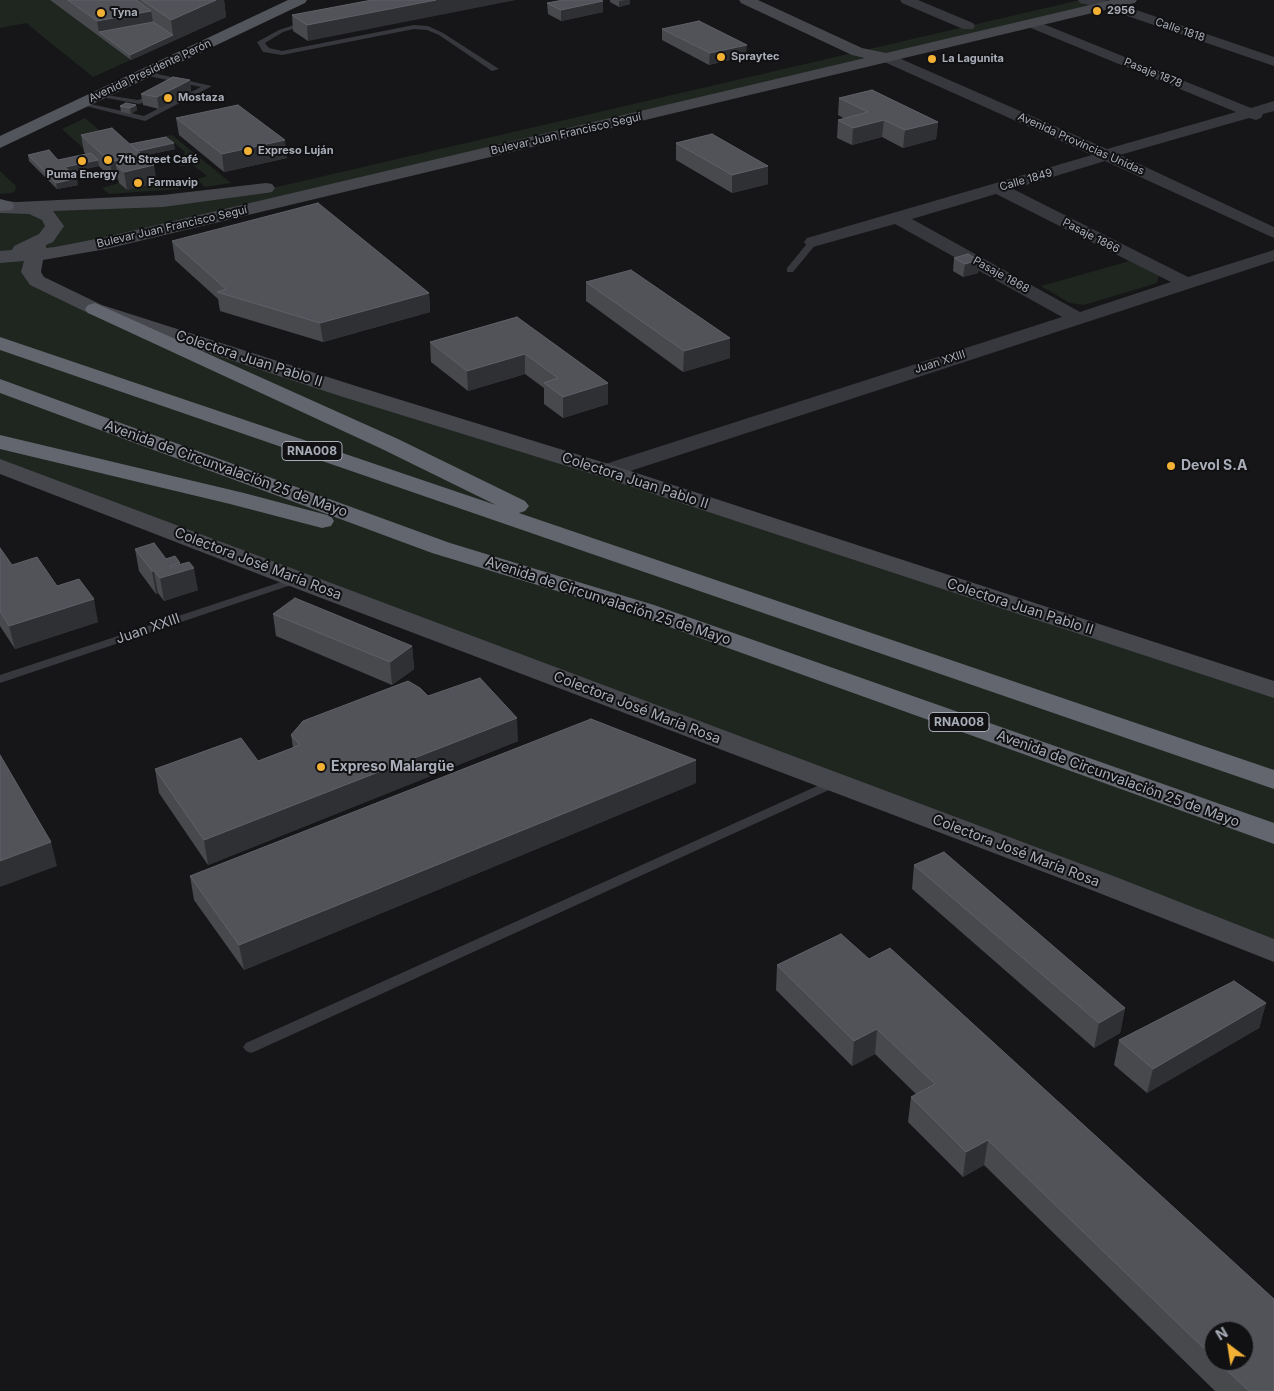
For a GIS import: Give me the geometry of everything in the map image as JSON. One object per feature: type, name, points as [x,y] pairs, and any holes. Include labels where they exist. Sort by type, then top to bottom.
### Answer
[{"type":"highway","name":"RNA008","points":[[95,310],[390,444],[624,558]]},
{"type":"highway","name":"RNA008","points":[[0,343],[1274,780]]},
{"type":"highway","name":"Avenida de Circunvalación 25 de Mayo","points":[[0,386],[441,548],[645,610],[1274,834]]},
{"type":"highway","points":[[0,442],[236,498],[311,519],[441,548]]},
{"type":"main road","name":"Avenida Presidente Perón","points":[[0,130],[277,0]]},
{"type":"main road","name":"Avenida Presidente Perón","points":[[0,143],[300,0]]},
{"type":"main road","name":"Avenida Provincias Unidas","points":[[746,0],[873,53]]},
{"type":"main road","name":"Avenida Provincias Unidas","points":[[768,0],[873,53]]},
{"type":"main road","name":"Bulevar Juan Francisco Seguí","points":[[0,256],[35,250],[55,253],[106,243],[873,53],[968,26],[1080,0]]},
{"type":"main road","name":"Bulevar Juan Francisco Seguí","points":[[7,206],[163,201],[277,187],[873,53],[1031,23],[1130,0]]},
{"type":"main road","points":[[7,206],[42,212],[53,221],[52,232],[35,250]]},
{"type":"main road","name":"Colectora Juan Pablo II","points":[[35,250],[30,272],[37,281],[95,310],[607,471],[1274,690]]},
{"type":"main road","name":"Colectora José María Rosa","points":[[0,466],[296,580],[1105,884],[1274,951]]},
{"type":"street","points":[[907,0],[968,26]]},
{"type":"street","name":"Calle 1818","points":[[1085,0],[1108,5],[1274,62]]},
{"type":"street","name":"Pasaje 1878","points":[[1031,23],[1274,122]]},
{"type":"street","name":"Avenida Provincias Unidas","points":[[873,53],[1106,155],[1274,233]]},
{"type":"street","name":"Calle 1849","points":[[813,242],[1274,106]]},
{"type":"street","name":"Pasaje 1866","points":[[997,188],[1186,284]]},
{"type":"street","name":"Pasaje 1868","points":[[896,218],[1079,319]]},
{"type":"street","name":"Juan XXIII","points":[[607,471],[956,356],[1079,319],[1274,255]]},
{"type":"lane","points":[[319,19],[281,31],[261,42],[266,50],[282,53],[414,27],[428,28],[442,34],[495,69]]},
{"type":"lane","points":[[82,104],[146,119],[208,86],[147,73]]},
{"type":"lane","points":[[100,96],[139,102],[185,81]]},
{"type":"lane","name":"Calle 1849","points":[[790,270],[813,242]]},
{"type":"lane","name":"Juan XXIII","points":[[0,679],[296,580]]},
{"type":"lane","points":[[251,1047],[835,782]]},
{"type":"shaded area","points":[[0,0],[50,0],[131,60],[93,77],[26,23],[0,28]]},
{"type":"shaded area","points":[[1080,0],[1130,0],[33,256],[31,272],[95,309],[1274,690],[1274,951],[0,466],[0,207],[222,195],[277,187]]},
{"type":"shaded area","points":[[85,118],[114,143],[85,150],[62,129]]},
{"type":"shaded area","points":[[172,135],[231,183],[205,187],[197,179],[207,176],[193,165],[180,166],[185,152],[166,136]]},
{"type":"shaded area","points":[[0,171],[16,186],[15,191],[12,193],[0,194]]},
{"type":"shaded area","points":[[170,181],[180,189],[109,194],[102,188],[119,183],[127,190]]},
{"type":"shaded area","points":[[1130,261],[1159,275],[1157,283],[1084,305],[1070,303],[1041,286]]},
{"type":"building","points":[[68,0],[136,0],[151,11],[97,21]]},
{"type":"building","points":[[142,0],[216,0],[171,20]]},
{"type":"building","points":[[372,0],[436,0],[307,25],[292,15]]},
{"type":"building","points":[[563,0],[603,1],[561,10],[547,3]]},
{"type":"building","points":[[699,21],[747,45],[710,53],[662,29]]},
{"type":"building","points":[[153,22],[173,35],[130,55],[99,32]]},
{"type":"building","points":[[173,77],[190,80],[157,97],[141,94]]},
{"type":"building","points":[[872,90],[938,122],[905,130],[884,120],[853,128],[838,120],[868,112],[839,98]]},
{"type":"building","points":[[126,103],[136,105],[130,108],[120,106]]},
{"type":"building","points":[[238,105],[285,140],[222,154],[176,118]]},
{"type":"building","points":[[112,128],[142,155],[110,162],[81,135]]},
{"type":"building","points":[[712,134],[768,166],[732,175],[676,143]]},
{"type":"building","points":[[166,137],[174,143],[138,151],[130,144]]},
{"type":"building","points":[[49,150],[58,160],[91,153],[98,160],[65,167],[77,178],[56,183],[28,155]]},
{"type":"building","points":[[147,159],[154,165],[124,172],[116,165]]},
{"type":"building","points":[[318,203],[429,293],[320,323],[217,292],[226,289],[172,241]]},
{"type":"building","points":[[968,254],[979,260],[965,264],[954,258]]},
{"type":"building","points":[[631,270],[730,338],[684,351],[586,282]]},
{"type":"building","points":[[517,317],[608,383],[563,397],[544,383],[558,378],[525,354],[467,371],[430,342]]},
{"type":"building","points":[[154,543],[166,559],[175,556],[180,563],[171,567],[189,562],[194,568],[160,578],[135,549]]},
{"type":"building","points":[[0,548],[12,565],[37,557],[57,586],[79,579],[94,599],[9,626],[0,611]]},
{"type":"building","points":[[295,598],[412,646],[390,662],[273,614]]},
{"type":"building","points":[[480,678],[517,718],[204,840],[155,769],[241,738],[258,761],[300,745],[291,735],[303,721],[408,681],[420,688],[428,696]]},
{"type":"building","points":[[591,719],[696,760],[239,945],[190,876]]},
{"type":"building","points":[[0,755],[51,842],[0,861]]},
{"type":"building","points":[[944,852],[1125,1008],[1099,1023],[914,865]]},
{"type":"building","points":[[841,934],[869,959],[890,948],[1274,1299],[1274,1391],[1249,1391],[1228,1371],[1254,1371],[1254,1321],[1204,1321],[1204,1348],[988,1140],[966,1152],[911,1097],[935,1084],[877,1029],[854,1041],[777,965]]},
{"type":"building","points":[[1234,981],[1266,1003],[1153,1069],[1119,1040]]},
{"type":"place","name":"2956","points":[[1097,11]]},
{"type":"place","name":"Tyna","points":[[101,13]]},
{"type":"place","name":"Spraytec","points":[[721,57]]},
{"type":"place","name":"La Lagunita","points":[[932,59]]},
{"type":"place","name":"Mostaza","points":[[168,98]]},
{"type":"place","name":"Expreso Luján","points":[[248,151]]},
{"type":"place","name":"7th Street Café","points":[[108,160]]},
{"type":"place","name":"Puma Energy","points":[[82,161]]},
{"type":"place","name":"Farmavip","points":[[138,183]]},
{"type":"place","name":"Devol S.A","points":[[1171,466]]},
{"type":"place","name":"Expreso Malargüe","points":[[321,767]]}]
